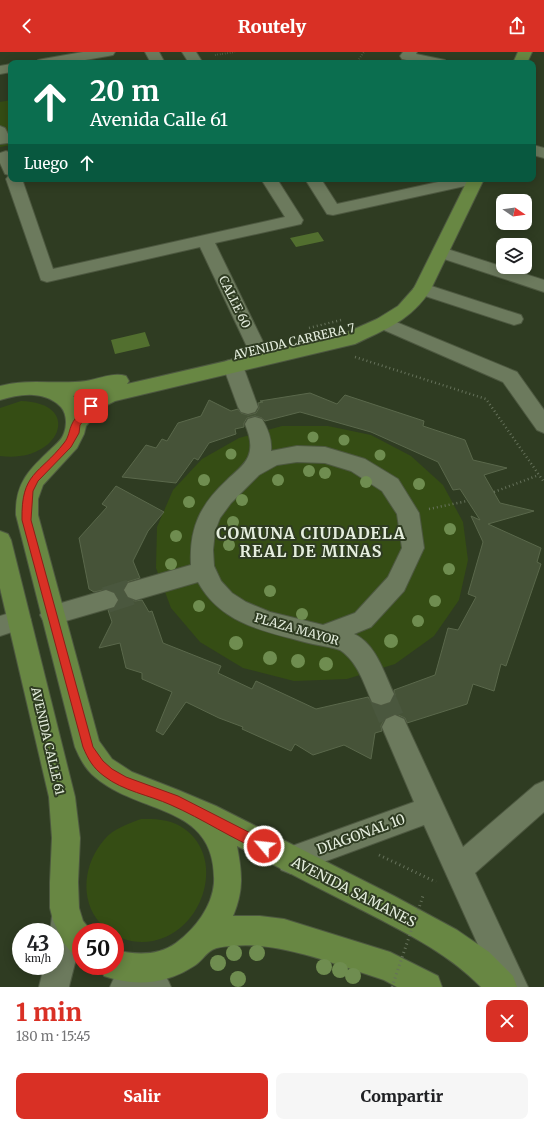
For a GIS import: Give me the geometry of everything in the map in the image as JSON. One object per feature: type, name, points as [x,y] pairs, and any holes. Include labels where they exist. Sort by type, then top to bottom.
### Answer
[{"type":"main road","points":[[384,324],[404,310],[422,289],[474,182]]},
{"type":"main road","name":"AVENIDA CARRERA 7","points":[[46,390],[71,390],[97,387],[343,328],[384,324]]},
{"type":"main road","name":"AVENIDA CARRERA 7","points":[[76,424],[94,403],[110,395],[348,339],[384,324]]},
{"type":"main road","points":[[3,391],[35,388],[46,390],[55,393],[73,409],[76,424],[75,433],[68,445],[34,479],[27,500],[27,520],[88,747],[92,757],[108,773],[123,782],[174,800],[197,811],[217,834],[224,848],[228,864],[229,883],[225,903],[217,920],[206,936],[184,956],[134,977]]},
{"type":"main road","name":"AVENIDA CALLE 61","points":[[0,540],[10,623],[62,797],[65,817],[66,844],[63,889],[66,916],[72,927]]},
{"type":"main road","name":"AVENIDA SAMANES","points":[[197,811],[384,906],[447,940],[478,963],[502,987]]},
{"type":"main road","points":[[206,936],[234,931],[260,931],[284,934],[390,967],[427,987]]},
{"type":"street","points":[[61,60],[108,52]]},
{"type":"street","points":[[410,52],[407,56],[426,60]]},
{"type":"street","points":[[0,158],[6,156],[8,162]]},
{"type":"street","points":[[15,182],[47,276],[209,248],[295,220],[272,182]]},
{"type":"street","points":[[315,182],[333,210],[461,182]]},
{"type":"street","name":"CALLE 60","points":[[209,248],[257,348]]},
{"type":"street","points":[[441,252],[544,286]]},
{"type":"street","points":[[422,289],[514,319]]},
{"type":"street","points":[[384,324],[510,376],[544,425]]},
{"type":"street","name":"PLAZA MAYOR","points":[[233,366],[261,439],[260,454],[252,469],[215,507],[205,527],[200,547],[203,571],[215,593],[233,608],[254,618],[324,635],[351,644],[365,658],[381,694]]},
{"type":"street","points":[[252,469],[273,458],[297,454],[325,455],[358,465],[390,485],[408,513],[413,548],[396,584],[363,620],[324,635]]},
{"type":"street","points":[[136,590],[203,571]]},
{"type":"street","points":[[52,615],[106,600]]},
{"type":"street","points":[[395,726],[431,809],[450,877],[513,987]]},
{"type":"street","points":[[450,877],[544,794]]},
{"type":"street","name":"DIAGONAL 10","points":[[291,860],[431,809]]},
{"type":"street","points":[[54,987],[63,950],[66,916]]},
{"type":"path","points":[[215,55],[235,52]]},
{"type":"path","points":[[352,356],[486,400],[544,482]]},
{"type":"path","points":[[494,492],[539,475]]},
{"type":"path","points":[[408,513],[467,501]]},
{"type":"path","points":[[372,851],[450,877]]},
{"type":"path","points":[[392,987],[423,896],[416,892]]},
{"type":"shaded area","points":[[8,101],[8,146],[0,147],[0,102]]},
{"type":"shaded area","points":[[318,232],[324,241],[296,247],[290,238]]},
{"type":"shaded area","points":[[145,332],[150,346],[115,354],[111,340]]},
{"type":"shaded area","points":[[21,401],[41,404],[53,412],[58,421],[57,432],[49,443],[37,451],[20,456],[0,456],[0,408]]},
{"type":"shaded area","points":[[282,426],[328,426],[371,435],[411,456],[443,485],[463,522],[468,560],[459,600],[434,636],[395,664],[347,679],[294,681],[243,668],[200,642],[171,608],[156,568],[157,527],[173,490],[202,459],[239,438]]},
{"type":"shaded area","points":[[141,819],[156,819],[175,824],[180,826],[195,839],[203,854],[206,872],[204,890],[197,908],[186,923],[171,934],[153,941],[143,942],[124,939],[124,923],[100,923],[93,913],[89,903],[87,881],[88,870],[92,859],[97,849],[108,836],[117,829]]},
{"type":"building","points":[[310,393],[337,404],[345,395],[424,421],[423,426],[465,440],[473,460],[507,468],[484,475],[500,503],[534,511],[488,524],[541,548],[537,562],[541,564],[506,666],[501,664],[494,691],[473,684],[467,704],[407,723],[405,718],[396,714],[385,718],[381,726],[382,731],[375,733],[371,759],[344,745],[313,755],[295,744],[291,751],[242,729],[243,727],[219,718],[186,702],[163,735],[156,731],[172,692],[142,679],[142,673],[126,668],[120,643],[99,648],[112,622],[108,610],[115,608],[119,599],[115,592],[107,589],[94,592],[89,589],[79,538],[107,507],[102,504],[116,486],[164,512],[148,531],[133,561],[140,578],[127,582],[123,589],[127,598],[135,601],[142,600],[149,612],[152,611],[163,643],[221,666],[218,673],[252,689],[256,681],[316,709],[368,697],[372,703],[381,706],[390,703],[395,695],[394,690],[435,675],[448,628],[458,630],[476,597],[468,594],[483,542],[471,516],[480,520],[460,489],[453,490],[438,462],[371,432],[300,412],[265,421],[262,418],[255,416],[247,418],[244,423],[244,427],[235,429],[236,434],[209,443],[198,460],[194,458],[176,483],[122,477],[146,445],[156,448],[162,439],[167,441],[178,423],[201,416],[209,400],[231,411],[238,409],[241,413],[248,415],[256,413],[259,408],[258,403],[263,402],[260,401]]},
{"type":"tunnel","points":[[131,592],[136,590]]},
{"type":"tunnel","points":[[106,600],[131,592]]},
{"type":"tunnel","points":[[381,694],[395,727]]},
{"type":"district","name":"COMUNA CIUDADELA REAL DE MINAS","points":[[311,542]]},
{"type":"route","points":[[91,406],[76,424],[75,433],[68,445],[34,479],[29,491],[26,510],[27,520],[88,747],[92,757],[99,765],[108,773],[123,782],[174,800],[264,846]]}]
